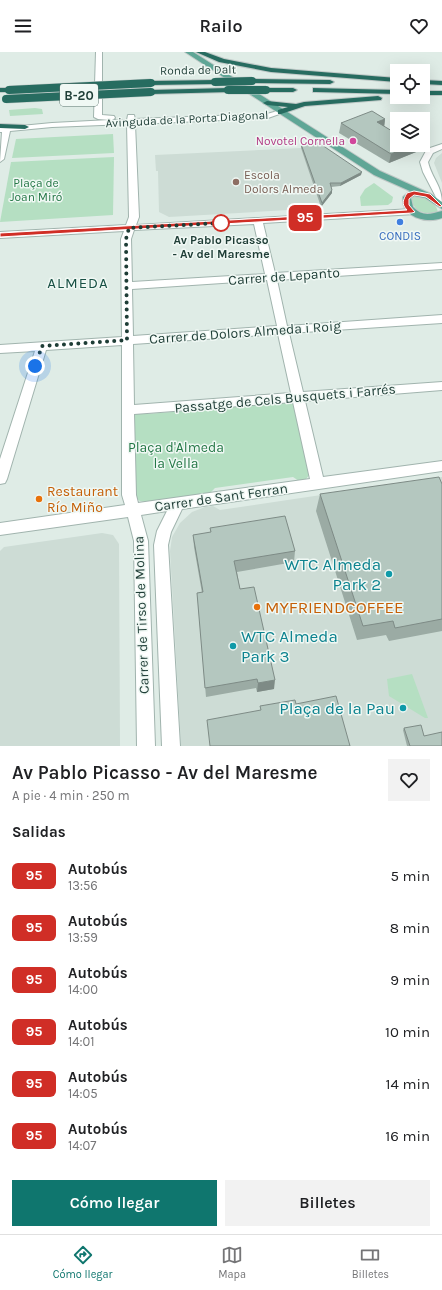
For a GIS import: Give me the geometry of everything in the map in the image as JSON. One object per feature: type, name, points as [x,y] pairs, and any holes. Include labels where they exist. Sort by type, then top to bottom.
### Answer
[{"type":"highway","points":[[199,52],[230,62],[266,69],[390,79]]},
{"type":"highway","name":"Ronda de Dalt","points":[[0,90],[151,83],[252,81],[390,84]]},
{"type":"highway","points":[[430,83],[442,84]]},
{"type":"highway","points":[[430,85],[442,84]]},
{"type":"highway","name":"Ronda de Dalt","points":[[3,99],[228,90],[390,92]]},
{"type":"highway","points":[[430,93],[442,93]]},
{"type":"highway","points":[[430,97],[442,97]]},
{"type":"highway","points":[[267,103],[285,105],[390,98]]},
{"type":"highway","points":[[281,112],[304,104]]},
{"type":"main road","points":[[188,52],[377,173],[433,199],[442,206]]},
{"type":"main road","points":[[377,173],[406,200]]},
{"type":"main road","points":[[418,193],[409,194],[406,200],[406,205],[412,212],[431,218],[442,227]]},
{"type":"main road","points":[[431,218],[436,218],[442,214]]},
{"type":"street","points":[[96,117],[99,52]]},
{"type":"street","name":"Avinguda de la Porta Diagonal","points":[[132,120],[261,111],[274,107]]},
{"type":"street","name":"Avinguda de la Porta Diagonal","points":[[96,117],[132,120],[268,116],[281,112]]},
{"type":"street","name":"Avinguda de la Porta Diagonal","points":[[2,128],[78,124],[94,121],[96,117]]},
{"type":"street","name":"Avinguda de la Porta Diagonal","points":[[96,117],[120,126],[132,134]]},
{"type":"street","name":"Carrer de Tirso de Molina","points":[[132,120],[134,216],[126,236],[129,495],[140,540],[146,746]]},
{"type":"street","points":[[0,159],[2,128]]},
{"type":"street","points":[[442,146],[430,151],[424,162],[430,179],[436,187],[442,201]]},
{"type":"street","points":[[418,193],[430,179]]},
{"type":"street","points":[[0,235],[412,212]]},
{"type":"street","points":[[258,220],[318,484]]},
{"type":"street","name":"Carrer de Lepanto","points":[[126,286],[442,266]]},
{"type":"street","name":"Carrer de Dolors Almeda i Roig","points":[[0,349],[442,319]]},
{"type":"street","points":[[0,479],[42,346]]},
{"type":"street","name":"Passatge de Cels Busquets i Farrés","points":[[128,410],[442,386]]},
{"type":"street","name":"Carrer de Sant Ferran","points":[[0,529],[442,466]]},
{"type":"street","name":"Carrer de Tirso de Molina","points":[[171,746],[161,545],[164,531],[178,504]]},
{"type":"shaded area","name":"Escola Dolors Almeda","points":[[301,148],[322,208],[169,217],[159,212],[158,171],[156,171],[155,155]]},
{"type":"shaded area","points":[[442,153],[442,183],[434,163],[436,158]]},
{"type":"shaded area","points":[[442,477],[442,746],[181,746],[170,551],[172,537],[180,523],[192,512],[205,507],[213,506],[220,510]]},
{"type":"shaded area","points":[[102,533],[113,535],[119,544],[120,746],[0,746],[0,551],[4,547]]},
{"type":"green space","points":[[35,108],[42,109],[43,114],[10,116],[9,110]]},
{"type":"green space","points":[[113,134],[114,153],[12,158],[16,139]]},
{"type":"green space","name":"Plaça de Joan Miró","points":[[114,157],[113,215],[0,222],[11,162]]},
{"type":"green space","points":[[374,183],[393,197],[392,202],[388,205],[361,206],[360,197],[365,189]]},
{"type":"green space","points":[[415,196],[433,203],[438,213],[430,215],[417,210],[411,202],[412,197]]},
{"type":"green space","name":"Plaça d'Almeda la Vella","points":[[294,400],[310,474],[306,479],[299,481],[293,477],[215,488],[210,493],[147,502],[140,501],[134,497],[133,415],[146,411],[147,414],[283,403],[283,401]]},
{"type":"green space","points":[[412,674],[428,718],[425,718],[389,696],[387,679]]},
{"type":"building","points":[[372,111],[385,119],[377,122],[390,130],[390,152],[396,152],[391,154],[341,123]]},
{"type":"building","points":[[319,143],[362,172],[341,183],[330,183],[332,190],[322,203],[301,144]]},
{"type":"building","name":"WTC Almeda Park 2","points":[[439,477],[442,484],[442,619],[395,628],[393,621],[363,626],[320,494]]},
{"type":"building","name":"WTC Almeda Park 3","points":[[285,516],[295,551],[234,561],[240,589],[254,587],[275,680],[258,683],[257,679],[205,688],[197,593],[203,592],[193,535],[211,532],[210,528]]},
{"type":"building","points":[[336,696],[350,746],[210,746],[207,720],[261,710],[260,706],[295,700],[296,704]]},
{"type":"building","points":[[421,725],[424,736],[442,732],[442,746],[410,746],[404,728]]},
{"type":"bus line","name":"95","points":[[0,235],[412,212],[406,205],[406,199],[409,194],[414,193],[428,196],[442,206]]},
{"type":"place","name":"Novotel Cornella","points":[[353,141]]},
{"type":"place","name":"Escola Dolors Almeda","points":[[236,182]]},
{"type":"place","name":"CONDIS","points":[[400,222]]},
{"type":"place","name":"Av Pablo Picasso - Av del Maresme","points":[[221,223]]},
{"type":"place","name":"Restaurant Río Miño","points":[[39,499]]},
{"type":"place","name":"WTC Almeda Park 2","points":[[389,574]]},
{"type":"place","name":"MYFRIENDCOFFEE","points":[[257,607]]},
{"type":"place","name":"WTC Almeda Park 3","points":[[233,646]]},
{"type":"place","name":"Plaça de la Pau","points":[[403,708]]},
{"type":"district","name":"ALMEDA","points":[[78,283]]},
{"type":"route","points":[[35,366],[42,346],[127,340],[126,236],[129,228],[221,223]]}]
